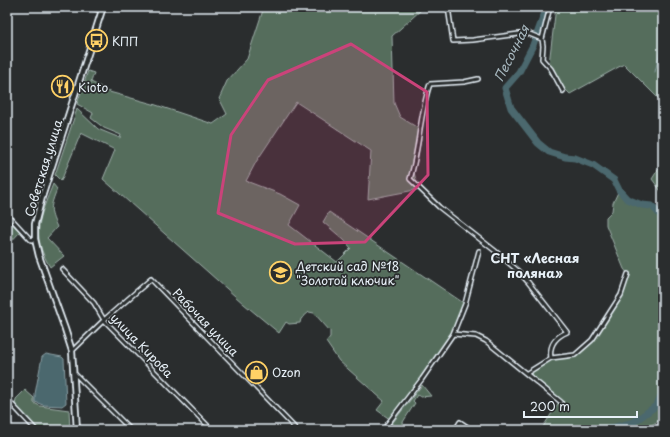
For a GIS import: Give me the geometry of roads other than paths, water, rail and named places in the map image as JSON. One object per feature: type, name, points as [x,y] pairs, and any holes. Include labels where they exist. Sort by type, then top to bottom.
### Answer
[{"type":"main road","name":"Советская улица","points":[[77,430],[72,351],[39,256],[35,239],[35,224],[102,9]]},
{"type":"street","points":[[89,7],[102,9]]},
{"type":"street","points":[[448,7],[453,41],[527,33],[542,39]]},
{"type":"street","points":[[550,7],[542,39],[542,59],[551,69],[563,91]]},
{"type":"street","points":[[478,79],[464,82],[430,84],[419,126],[419,138],[410,179],[439,207],[494,250],[528,282],[567,332],[553,343],[550,350],[551,358]]},
{"type":"street","points":[[7,214],[31,240],[35,239]]},
{"type":"street","points":[[383,430],[453,334],[465,304],[478,251]]},
{"type":"street","name":"улица Кирова","points":[[62,268],[94,303],[104,320],[212,430]]},
{"type":"street","points":[[527,373],[551,358],[575,355],[592,340],[621,295],[628,274]]},
{"type":"street","name":"Рабочая улица","points":[[104,320],[151,279],[297,430]]},
{"type":"street","points":[[72,351],[104,320]]},
{"type":"street","points":[[453,334],[476,336],[486,341],[560,402]]},
{"type":"street","points":[[74,373],[131,430]]},
{"type":"street","points":[[7,399],[36,430]]},
{"type":"street","points":[[454,430],[460,422],[472,430]]},
{"type":"street","points":[[387,425],[393,430]]},
{"type":"water","points":[[46,354],[62,357],[64,359],[66,403],[62,406],[43,405],[35,402],[35,394],[42,357]]},
{"type":"waterway","name":"Песочная","points":[[547,7],[533,45],[519,72],[505,88],[511,108],[538,143],[549,152],[565,157],[575,158],[593,165],[614,180],[619,190],[627,199],[642,205],[652,206],[663,218]]},
{"type":"waterway","points":[[655,72],[663,38]]},
{"type":"waterway","name":"Песочная","points":[[604,430],[634,422],[657,405],[663,391]]},
{"type":"place","name":"КПП","points":[[96,41]]},
{"type":"place","name":"Kioto","points":[[62,87]]},
{"type":"place","name":"Детский сад №18 \"Золотой ключик\"","points":[[281,273]]},
{"type":"place","name":"Ozon","points":[[256,372]]},
{"type":"district","name":"СНТ «Лесная поляна»","points":[[535,264]]}]
